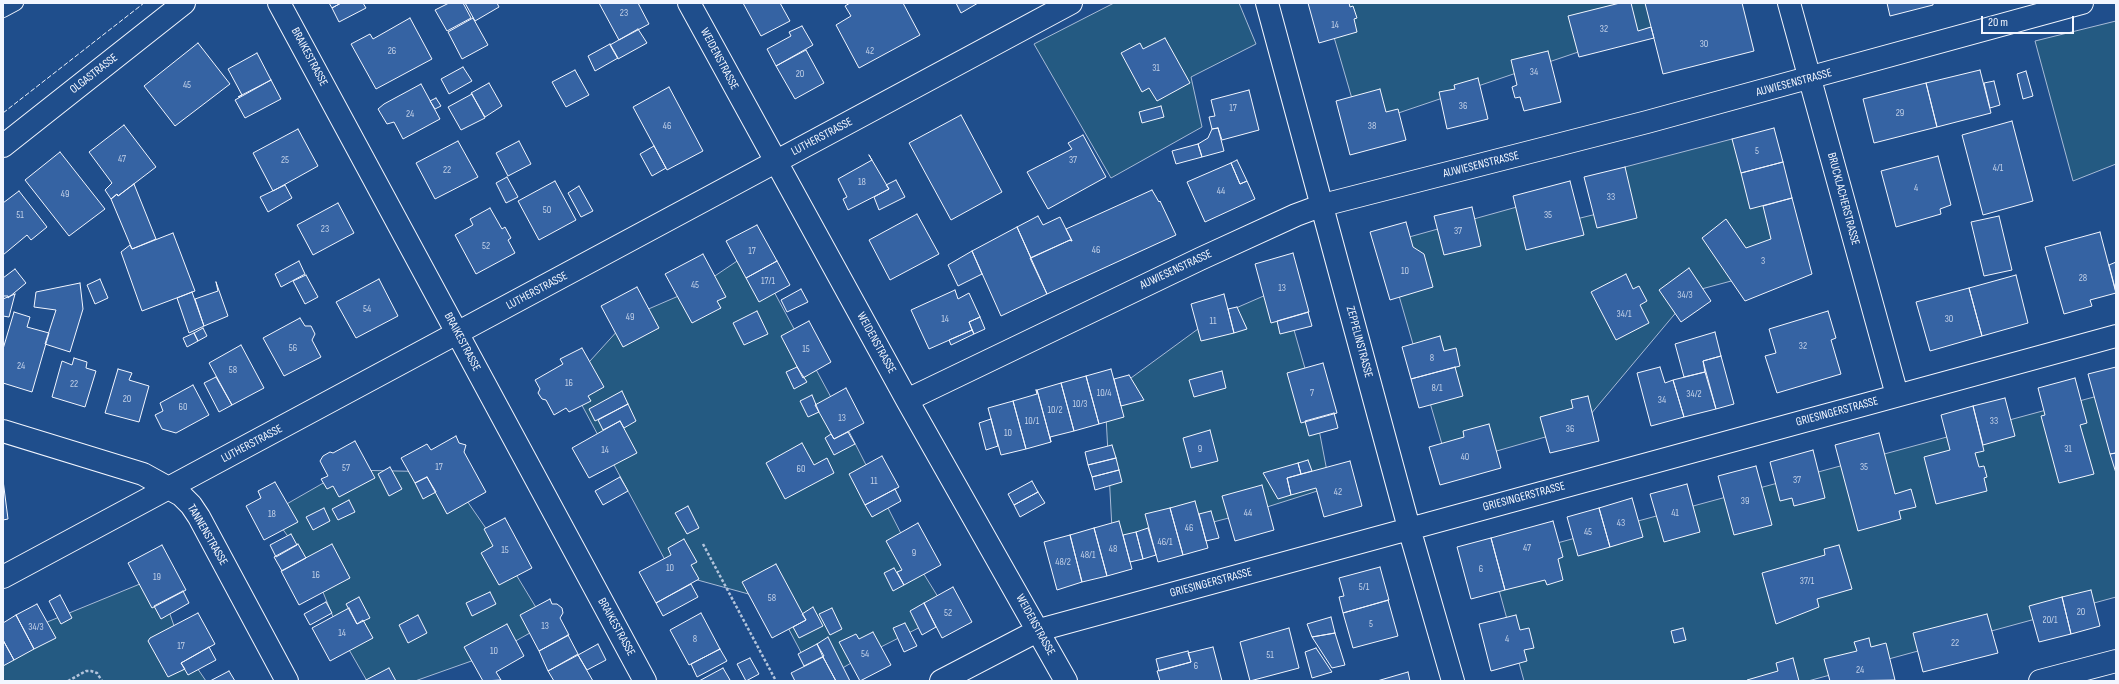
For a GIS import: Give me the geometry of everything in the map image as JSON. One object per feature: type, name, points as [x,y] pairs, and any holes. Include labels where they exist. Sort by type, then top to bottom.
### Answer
[{"type":"street","name":"OLGASTRASSE","points":[[3,146],[184,3]]},
{"type":"street","name":"BRAIKESTRASSE","points":[[279,3],[645,681]]},
{"type":"street","name":"WEIDENSTRASSE","points":[[689,3],[907,400],[1039,630],[1066,681]]},
{"type":"street","name":"LUTHERSTRASSE","points":[[3,578],[1071,3]]},
{"type":"street","name":"ZEPPELINSTRASSE","points":[[1267,3],[1323,205],[1409,528],[1453,681]]},
{"type":"street","name":"BRUCKLACHERSTRASSE","points":[[1789,3],[1897,395]]},
{"type":"street","name":"AUWIESENSTRASSE","points":[[907,400],[1200,259],[1296,215],[1323,205],[1810,78],[2082,3]]},
{"type":"street","name":"GRIESINGERSTRASSE","points":[[941,681],[1039,630],[2116,336]]},
{"type":"street","name":"TANNENSTRASSE","points":[[3,431],[136,472],[170,487],[191,505],[199,517],[287,681]]},
{"type":"street","points":[[2040,681],[2116,661]]},
{"type":"lane","points":[[3,10],[16,3]]},
{"type":"path","points":[[703,544],[776,681]]},
{"type":"path","points":[[68,681],[86,671],[91,671],[97,673],[102,681]]},
{"type":"shaded area","points":[[1114,3],[1239,3],[1256,44],[1191,77],[1202,127],[1111,178],[1034,44]]},
{"type":"shaded area","points":[[1324,3],[1710,3],[1711,7],[1360,126]]},
{"type":"shaded area","points":[[2116,21],[2116,164],[2073,181],[2035,41]]},
{"type":"shaded area","points":[[1732,139],[1768,187],[1787,266],[1694,291],[1580,427],[1448,465],[1384,244],[1524,205],[1560,223],[1617,209],[1625,167]]},
{"type":"shaded area","points":[[752,251],[840,414],[912,555],[948,613],[865,655],[820,681],[816,681],[774,601],[672,573],[570,383],[630,317],[697,288]]},
{"type":"shaded area","points":[[1282,288],[1312,393],[1330,487],[1248,513],[1113,548],[1105,397],[1213,318]]},
{"type":"shaded area","points":[[2116,391],[2116,597],[1808,681],[1524,681],[1491,561]]},
{"type":"shaded area","points":[[346,470],[447,472],[503,553],[546,624],[494,653],[415,681],[367,681],[340,634],[316,575],[271,513]]},
{"type":"shaded area","points":[[157,577],[180,643],[206,681],[3,681],[3,644],[35,627]]},
{"type":"building","points":[[329,3],[341,3],[332,8]]},
{"type":"building","points":[[341,3],[363,3],[366,8],[339,22],[332,8]]},
{"type":"building","points":[[449,3],[463,3],[471,18],[447,31],[435,10]]},
{"type":"building","points":[[465,3],[497,3],[499,7],[475,21]]},
{"type":"building","points":[[599,3],[638,3],[649,24],[619,40]]},
{"type":"building","points":[[743,3],[780,3],[790,21],[761,36]]},
{"type":"building","points":[[850,3],[903,3],[920,35],[859,68],[836,25],[851,16],[845,6]]},
{"type":"building","points":[[956,3],[978,3],[961,13]]},
{"type":"building","points":[[1308,3],[1349,3],[1350,7],[1353,6],[1357,18],[1354,19],[1357,32],[1319,43]]},
{"type":"building","points":[[1620,3],[1631,3],[1638,31],[1651,27],[1654,38],[1579,57],[1568,16]]},
{"type":"building","points":[[1645,3],[1742,3],[1754,51],[1663,74]]},
{"type":"building","points":[[1887,3],[1933,3],[1933,5],[1890,16]]},
{"type":"building","points":[[410,18],[432,59],[376,89],[351,44],[370,34],[373,39]]},
{"type":"building","points":[[473,18],[488,45],[462,59],[448,32]]},
{"type":"building","points":[[802,26],[813,45],[776,66],[767,49],[791,36],[789,32]]},
{"type":"building","points":[[638,29],[647,43],[618,59],[610,45]]},
{"type":"building","points":[[1165,38],[1190,83],[1157,101],[1149,88],[1142,92],[1121,53],[1140,43],[1143,49]]},
{"type":"building","points":[[198,43],[230,84],[175,126],[144,86]]},
{"type":"building","points":[[610,44],[618,58],[595,71],[588,56]]},
{"type":"building","points":[[806,50],[824,83],[795,99],[776,66]]},
{"type":"building","points":[[1548,51],[1561,102],[1524,111],[1520,97],[1515,98],[1512,87],[1517,85],[1511,60]]},
{"type":"building","points":[[257,53],[271,80],[242,95],[228,69]]},
{"type":"building","points":[[463,67],[472,81],[449,94],[441,79]]},
{"type":"building","points":[[575,70],[589,95],[566,107],[552,82]]},
{"type":"building","points":[[1980,70],[1991,113],[1937,127],[1926,83]]},
{"type":"building","points":[[2026,71],[2033,96],[2023,99],[2017,74]]},
{"type":"building","points":[[1478,78],[1488,119],[1447,129],[1439,92],[1455,89],[1454,85]]},
{"type":"building","points":[[271,80],[281,99],[245,118],[235,100]]},
{"type":"building","points":[[1994,81],[2000,105],[1990,108],[1984,83]]},
{"type":"building","points":[[489,83],[502,106],[485,117],[471,93]]},
{"type":"building","points":[[1926,83],[1937,127],[1874,143],[1863,99]]},
{"type":"building","points":[[421,84],[440,119],[403,139],[394,122],[387,124],[378,109],[384,104]]},
{"type":"building","points":[[669,87],[703,151],[667,170],[633,107]]},
{"type":"building","points":[[1380,89],[1386,112],[1398,109],[1406,140],[1350,155],[1336,101]]},
{"type":"building","points":[[1249,90],[1259,130],[1222,140],[1218,128],[1212,129],[1209,117],[1215,116],[1211,100]]},
{"type":"building","points":[[472,94],[485,118],[461,130],[448,107]]},
{"type":"building","points":[[436,98],[441,106],[435,109],[430,101]]},
{"type":"building","points":[[1161,106],[1164,117],[1142,123],[1139,112]]},
{"type":"building","points":[[961,115],[1002,192],[951,220],[909,143]]},
{"type":"building","points":[[2012,121],[2033,201],[1983,215],[1962,135]]},
{"type":"building","points":[[124,125],[156,167],[118,196],[117,194],[111,199],[105,190],[112,183],[89,152]]},
{"type":"building","points":[[1218,128],[1224,151],[1202,157],[1198,144],[1208,138],[1212,129]]},
{"type":"building","points":[[1774,128],[1783,162],[1741,173],[1732,139]]},
{"type":"building","points":[[298,129],[318,166],[273,191],[253,153]]},
{"type":"building","points":[[1083,135],[1106,177],[1048,209],[1027,172],[1072,149],[1068,143]]},
{"type":"building","points":[[458,141],[478,177],[435,199],[416,163]]},
{"type":"building","points":[[519,141],[531,164],[508,176],[496,153]]},
{"type":"building","points":[[1198,144],[1202,157],[1176,164],[1172,151]]},
{"type":"building","points":[[654,146],[666,168],[652,176],[640,154]]},
{"type":"building","points":[[60,152],[105,209],[69,236],[25,180]]},
{"type":"building","points":[[1938,156],[1951,205],[1940,209],[1941,214],[1896,227],[1881,171]]},
{"type":"building","points":[[872,160],[889,189],[848,210],[843,199],[847,197],[838,179]]},
{"type":"building","points":[[1237,160],[1247,181],[1240,184],[1231,163]]},
{"type":"building","points":[[1783,162],[1792,198],[1750,209],[1741,173]]},
{"type":"building","points":[[1231,163],[1240,184],[1247,181],[1255,199],[1205,222],[1187,182]]},
{"type":"building","points":[[1625,167],[1637,218],[1597,228],[1584,177]]},
{"type":"building","points":[[507,177],[518,197],[506,203],[496,183]]},
{"type":"building","points":[[896,180],[905,197],[879,210],[874,197],[889,189],[886,185]]},
{"type":"building","points":[[555,181],[576,220],[539,240],[518,201]]},
{"type":"building","points":[[1570,181],[1584,235],[1526,250],[1513,196]]},
{"type":"building","points":[[134,184],[156,239],[132,249],[111,199],[117,194],[118,196]]},
{"type":"building","points":[[285,185],[292,198],[268,212],[260,197]]},
{"type":"building","points":[[579,186],[593,211],[581,217],[568,193]]},
{"type":"building","points":[[1152,190],[1159,202],[1160,201],[1176,235],[1047,294],[1030,258],[1070,240],[1072,241],[1066,229]]},
{"type":"building","points":[[19,191],[47,227],[31,240],[27,235],[3,255],[3,203]]},
{"type":"building","points":[[1792,198],[1812,274],[1745,301],[1702,238],[1726,219],[1746,248],[1771,239],[1763,206]]},
{"type":"building","points":[[338,203],[354,233],[313,255],[297,225]]},
{"type":"building","points":[[1472,207],[1481,246],[1444,255],[1434,216]]},
{"type":"building","points":[[490,208],[502,229],[505,227],[511,238],[508,240],[515,253],[476,274],[455,235],[473,225],[470,219]]},
{"type":"building","points":[[917,214],[939,254],[890,280],[869,240]]},
{"type":"building","points":[[1038,216],[1043,225],[1060,217],[1072,241],[1070,240],[1031,258],[1017,227]]},
{"type":"building","points":[[1999,216],[2012,270],[1984,276],[1971,222]]},
{"type":"building","points":[[1406,222],[1413,247],[1424,254],[1433,287],[1390,300],[1370,232]]},
{"type":"building","points":[[757,225],[777,261],[746,278],[726,241]]},
{"type":"building","points":[[1017,227],[1047,294],[1001,316],[972,251]]},
{"type":"building","points":[[2100,232],[2116,293],[2090,300],[2092,306],[2064,314],[2045,247]]},
{"type":"building","points":[[173,233],[195,291],[142,311],[121,252],[130,245],[132,249]]},
{"type":"building","points":[[972,251],[982,274],[958,286],[948,265]]},
{"type":"building","points":[[1293,253],[1309,312],[1271,323],[1255,264]]},
{"type":"building","points":[[703,254],[726,297],[717,301],[721,308],[692,323],[665,274]]},
{"type":"building","points":[[299,261],[305,274],[281,287],[275,274]]},
{"type":"building","points":[[777,261],[790,285],[759,302],[746,278]]},
{"type":"building","points":[[2116,262],[2116,292],[2109,265]]},
{"type":"building","points":[[1689,268],[1711,301],[1681,322],[1659,290]]},
{"type":"building","points":[[15,269],[26,283],[8,298],[8,296],[3,296],[3,278]]},
{"type":"building","points":[[1626,274],[1633,289],[1639,286],[1647,301],[1640,305],[1649,323],[1616,340],[1591,292]]},
{"type":"building","points":[[306,275],[318,297],[305,304],[293,281]]},
{"type":"building","points":[[2016,275],[2028,323],[1982,336],[1969,288]]},
{"type":"building","points":[[100,279],[108,298],[95,304],[87,285]]},
{"type":"building","points":[[379,279],[398,316],[356,338],[336,302]]},
{"type":"building","points":[[216,282],[228,316],[204,326],[195,299],[218,291]]},
{"type":"building","points":[[80,283],[83,309],[70,352],[45,344],[56,310],[34,307],[36,292]]},
{"type":"building","points":[[637,287],[659,328],[623,347],[601,306]]},
{"type":"building","points":[[1969,288],[1982,336],[1930,351],[1916,302]]},
{"type":"building","points":[[801,289],[808,302],[787,312],[781,300]]},
{"type":"building","points":[[955,290],[958,299],[969,293],[980,317],[969,322],[972,330],[929,349],[911,310]]},
{"type":"building","points":[[192,292],[204,326],[189,333],[177,298]]},
{"type":"building","points":[[15,294],[9,317],[3,316],[3,299]]},
{"type":"building","points":[[1224,294],[1234,333],[1201,341],[1191,304]]},
{"type":"building","points":[[1237,307],[1247,329],[1234,333],[1228,309]]},
{"type":"building","points":[[757,311],[768,334],[744,345],[733,323]]},
{"type":"building","points":[[1828,311],[1836,338],[1831,340],[1841,374],[1777,393],[1765,356],[1776,353],[1769,329]]},
{"type":"building","points":[[14,312],[30,317],[27,327],[49,333],[32,392],[3,383],[3,349]]},
{"type":"building","points":[[1308,312],[1312,326],[1280,334],[1277,321]]},
{"type":"building","points":[[980,317],[985,329],[974,334],[969,322]]},
{"type":"building","points":[[300,318],[305,326],[311,326],[315,334],[312,340],[321,357],[284,376],[263,338]]},
{"type":"building","points":[[809,321],[831,362],[803,378],[781,336]]},
{"type":"building","points":[[203,328],[207,336],[198,341],[194,333]]},
{"type":"building","points":[[972,330],[974,334],[951,345],[949,340]]},
{"type":"building","points":[[1715,332],[1721,356],[1703,361],[1705,372],[1684,377],[1675,344]]},
{"type":"building","points":[[194,333],[198,341],[187,347],[183,338]]},
{"type":"building","points":[[1440,336],[1444,351],[1456,348],[1460,366],[1411,379],[1402,347]]},
{"type":"building","points":[[241,345],[264,388],[232,405],[209,363]]},
{"type":"building","points":[[582,348],[604,387],[588,396],[591,401],[569,412],[566,408],[554,415],[546,400],[542,399],[538,393],[540,389],[535,380],[563,364],[560,359]]},
{"type":"building","points":[[1721,356],[1734,404],[1716,409],[1703,361]]},
{"type":"building","points":[[74,358],[87,362],[86,368],[96,371],[85,407],[52,397],[62,361],[72,365]]},
{"type":"building","points":[[1323,363],[1337,413],[1301,423],[1287,373]]},
{"type":"building","points":[[797,367],[807,382],[794,389],[786,372]]},
{"type":"building","points":[[1455,367],[1463,396],[1419,408],[1411,379]]},
{"type":"building","points":[[1660,367],[1665,383],[1673,380],[1684,417],[1651,426],[1637,373]]},
{"type":"building","points":[[2116,367],[2116,453],[2110,454],[2088,374]]},
{"type":"building","points":[[118,369],[132,373],[129,380],[149,386],[139,422],[105,413]]},
{"type":"building","points":[[1111,369],[1124,417],[1099,424],[1086,376]]},
{"type":"building","points":[[1222,371],[1226,388],[1194,397],[1189,380]]},
{"type":"building","points":[[1705,372],[1716,409],[1684,417],[1673,380]]},
{"type":"building","points":[[1129,375],[1144,400],[1121,406],[1114,379]]},
{"type":"building","points":[[1086,376],[1099,424],[1074,431],[1061,383]]},
{"type":"building","points":[[216,377],[232,405],[219,412],[204,383]]},
{"type":"building","points":[[2075,378],[2087,423],[2080,425],[2094,474],[2059,483],[2041,416],[2045,415],[2038,388]]},
{"type":"building","points":[[1061,383],[1074,431],[1050,437],[1051,442],[1037,390]]},
{"type":"building","points":[[193,385],[209,415],[176,433],[162,429],[155,415],[163,411],[160,403]]},
{"type":"building","points":[[846,388],[864,423],[834,439],[815,405]]},
{"type":"building","points":[[1036,390],[1051,442],[1026,449],[1013,401],[1037,394]]},
{"type":"building","points":[[622,391],[628,404],[595,421],[589,409]]},
{"type":"building","points":[[812,395],[819,412],[808,417],[800,401]]},
{"type":"building","points":[[1588,396],[1599,441],[1550,453],[1540,417],[1573,408],[1571,400]]},
{"type":"building","points":[[2005,398],[2015,436],[1983,445],[1973,406]]},
{"type":"building","points":[[1013,401],[1026,449],[1001,455],[988,408]]},
{"type":"building","points":[[628,404],[636,421],[624,428],[620,421],[603,430],[598,420]]},
{"type":"building","points":[[1973,406],[1984,451],[1975,453],[1979,467],[1984,466],[1987,477],[1984,478],[1987,491],[1936,504],[1924,457],[1950,450],[1941,415]]},
{"type":"building","points":[[1334,413],[1338,428],[1309,436],[1305,421]]},
{"type":"building","points":[[991,419],[998,446],[986,450],[979,423]]},
{"type":"building","points":[[620,421],[637,453],[589,478],[572,448]]},
{"type":"building","points":[[1489,424],[1501,468],[1440,485],[1429,447],[1464,437],[1463,431]]},
{"type":"building","points":[[1210,430],[1218,461],[1191,468],[1183,438]]},
{"type":"building","points":[[848,432],[855,444],[834,455],[825,438],[831,434],[834,439]]},
{"type":"building","points":[[1879,433],[1895,494],[1911,489],[1916,507],[1899,511],[1901,519],[1858,531],[1835,445]]},
{"type":"building","points":[[456,436],[459,443],[466,445],[464,452],[486,492],[447,514],[427,477],[415,483],[401,458],[427,444],[431,450]]},
{"type":"building","points":[[355,441],[375,478],[339,497],[333,486],[327,489],[321,479],[328,476],[320,461],[323,456],[330,452],[333,453]]},
{"type":"building","points":[[802,443],[814,465],[827,458],[834,473],[785,499],[766,463]]},
{"type":"building","points":[[1112,445],[1116,458],[1088,465],[1085,452]]},
{"type":"building","points":[[1813,450],[1825,498],[1794,506],[1792,498],[1780,501],[1770,462]]},
{"type":"building","points":[[2116,453],[2116,473],[2110,454]]},
{"type":"building","points":[[882,456],[899,487],[865,505],[849,474]]},
{"type":"building","points":[[1116,458],[1119,470],[1092,477],[1088,465]]},
{"type":"building","points":[[1308,460],[1312,471],[1301,474],[1298,463]]},
{"type":"building","points":[[1350,461],[1362,506],[1324,517],[1316,488],[1291,495],[1287,478]]},
{"type":"building","points":[[1298,463],[1301,474],[1287,478],[1291,495],[1278,499],[1263,473]]},
{"type":"building","points":[[1756,466],[1772,525],[1734,535],[1718,476]]},
{"type":"building","points":[[390,467],[402,489],[389,496],[378,474]]},
{"type":"building","points":[[1119,470],[1122,482],[1095,490],[1092,477]]},
{"type":"building","points":[[427,477],[436,492],[423,499],[415,483]]},
{"type":"building","points":[[620,477],[628,491],[603,505],[595,491]]},
{"type":"building","points":[[3,480],[8,519],[3,520]]},
{"type":"building","points":[[1032,481],[1038,492],[1014,505],[1008,494]]},
{"type":"building","points":[[275,482],[298,522],[264,540],[246,506],[261,498],[258,491]]},
{"type":"building","points":[[1687,484],[1700,532],[1664,542],[1650,494]]},
{"type":"building","points":[[1262,485],[1274,530],[1235,541],[1222,496]]},
{"type":"building","points":[[895,489],[901,501],[872,517],[865,505]]},
{"type":"building","points":[[1038,492],[1045,503],[1020,517],[1014,505]]},
{"type":"building","points":[[1632,498],[1643,537],[1610,547],[1599,508]]},
{"type":"building","points":[[349,500],[355,512],[338,520],[332,509]]},
{"type":"building","points":[[1195,501],[1208,548],[1183,555],[1170,508]]},
{"type":"building","points":[[688,506],[699,528],[687,534],[675,513]]},
{"type":"building","points":[[324,508],[330,521],[313,530],[306,517]]},
{"type":"building","points":[[1170,508],[1183,555],[1158,562],[1145,514]]},
{"type":"building","points":[[1599,508],[1610,547],[1578,556],[1567,517]]},
{"type":"building","points":[[1211,511],[1219,538],[1206,541],[1199,514]]},
{"type":"building","points":[[505,518],[532,568],[499,585],[481,553],[493,546],[484,529]]},
{"type":"building","points":[[1119,521],[1132,569],[1107,576],[1094,528]]},
{"type":"building","points":[[1553,521],[1563,557],[1558,559],[1563,580],[1547,585],[1545,580],[1505,590],[1491,538]]},
{"type":"building","points":[[918,523],[941,565],[904,585],[897,572],[902,570],[886,541]]},
{"type":"building","points":[[1094,528],[1107,576],[1082,582],[1070,535]]},
{"type":"building","points":[[1148,528],[1156,555],[1143,559],[1136,532]]},
{"type":"building","points":[[1136,532],[1143,559],[1130,562],[1123,535]]},
{"type":"building","points":[[291,534],[297,545],[276,557],[270,545]]},
{"type":"building","points":[[1070,535],[1082,582],[1057,590],[1044,542]]},
{"type":"building","points":[[1491,538],[1505,590],[1471,599],[1457,547]]},
{"type":"building","points":[[684,539],[697,562],[691,565],[699,579],[656,603],[639,572],[671,555],[668,548]]},
{"type":"building","points":[[298,544],[306,558],[282,571],[274,557]]},
{"type":"building","points":[[332,544],[350,578],[299,605],[281,571]]},
{"type":"building","points":[[162,545],[186,590],[152,608],[128,563]]},
{"type":"building","points":[[1839,545],[1852,589],[1817,599],[1819,607],[1776,624],[1762,573],[1825,555],[1824,549]]},
{"type":"building","points":[[776,564],[806,620],[772,638],[742,582]]},
{"type":"building","points":[[1380,567],[1389,600],[1343,613],[1339,597],[1344,596],[1339,578]]},
{"type":"building","points":[[894,568],[904,585],[893,591],[884,573]]},
{"type":"building","points":[[691,584],[698,597],[663,616],[656,603]]},
{"type":"building","points":[[953,587],[972,622],[942,638],[924,603]]},
{"type":"building","points":[[2091,590],[2100,626],[2071,634],[2062,597]]},
{"type":"building","points":[[183,591],[189,603],[161,619],[154,606]]},
{"type":"building","points":[[490,592],[496,604],[472,616],[466,603]]},
{"type":"building","points":[[60,595],[72,618],[61,624],[49,601]]},
{"type":"building","points":[[359,597],[370,618],[357,624],[346,604]]},
{"type":"building","points":[[2062,597],[2071,634],[2039,642],[2029,606]]},
{"type":"building","points":[[550,599],[552,604],[557,604],[562,608],[563,613],[560,618],[569,635],[539,651],[520,615]]},
{"type":"building","points":[[1388,600],[1398,636],[1353,648],[1343,613]]},
{"type":"building","points":[[326,602],[332,613],[310,625],[304,614]]},
{"type":"building","points":[[924,603],[936,627],[922,635],[910,611]]},
{"type":"building","points":[[37,604],[56,638],[34,649],[16,615]]},
{"type":"building","points":[[813,607],[823,626],[799,638],[793,627],[806,620],[802,614]]},
{"type":"building","points":[[349,608],[357,624],[363,620],[373,638],[330,661],[312,628]]},
{"type":"building","points":[[832,608],[842,629],[830,635],[819,614]]},
{"type":"building","points":[[198,613],[215,644],[181,663],[185,669],[168,677],[148,641],[150,638]]},
{"type":"building","points":[[701,613],[720,649],[689,665],[670,630]]},
{"type":"building","points":[[1987,614],[1998,653],[1923,672],[1913,633]]},
{"type":"building","points":[[16,615],[34,649],[14,660],[3,640],[3,623]]},
{"type":"building","points":[[418,615],[427,633],[408,643],[399,625]]},
{"type":"building","points":[[1516,615],[1520,630],[1529,628],[1534,648],[1524,650],[1527,661],[1491,671],[1479,624]]},
{"type":"building","points":[[1331,617],[1335,633],[1312,637],[1307,624]]},
{"type":"building","points":[[905,623],[917,646],[904,652],[893,628]]},
{"type":"building","points":[[507,624],[524,656],[496,672],[501,680],[483,681],[464,647]]},
{"type":"building","points":[[1289,628],[1299,668],[1250,681],[1240,642]]},
{"type":"building","points":[[1683,628],[1686,640],[1674,643],[1671,631]]},
{"type":"building","points":[[873,632],[891,665],[860,681],[839,642],[856,634],[859,639]]},
{"type":"building","points":[[1335,633],[1345,665],[1332,668],[1312,637]]},
{"type":"building","points":[[568,635],[578,654],[548,671],[539,651]]},
{"type":"building","points":[[828,637],[850,681],[836,681],[823,657],[817,644]]},
{"type":"building","points":[[1869,638],[1871,647],[1886,643],[1895,680],[1830,681],[1824,659],[1857,651],[1854,642]]},
{"type":"building","points":[[3,640],[14,660],[3,666]]},
{"type":"building","points":[[598,644],[606,660],[587,670],[578,655]]},
{"type":"building","points":[[817,644],[824,656],[804,666],[798,654]]},
{"type":"building","points":[[209,647],[216,660],[188,675],[181,663]]},
{"type":"building","points":[[1213,647],[1222,681],[1160,681],[1157,671],[1191,662],[1188,653]]},
{"type":"building","points":[[1316,648],[1332,672],[1312,678],[1305,652]]},
{"type":"building","points":[[720,649],[727,661],[697,677],[691,664]]},
{"type":"building","points":[[1188,651],[1191,662],[1159,671],[1156,659]]},
{"type":"building","points":[[578,655],[593,681],[554,681],[548,671]]},
{"type":"building","points":[[823,657],[836,681],[795,681],[791,673]]},
{"type":"building","points":[[750,658],[759,674],[746,681],[737,664]]},
{"type":"building","points":[[1793,658],[1799,681],[1747,680],[1778,671],[1776,663]]},
{"type":"building","points":[[389,668],[396,681],[364,681]]},
{"type":"building","points":[[723,668],[730,680],[699,681]]},
{"type":"building","points":[[229,671],[235,681],[210,681]]},
{"type":"building","points":[[1408,672],[1410,681],[1377,681]]},
{"type":"fence","points":[[3,113],[144,3]]}]
